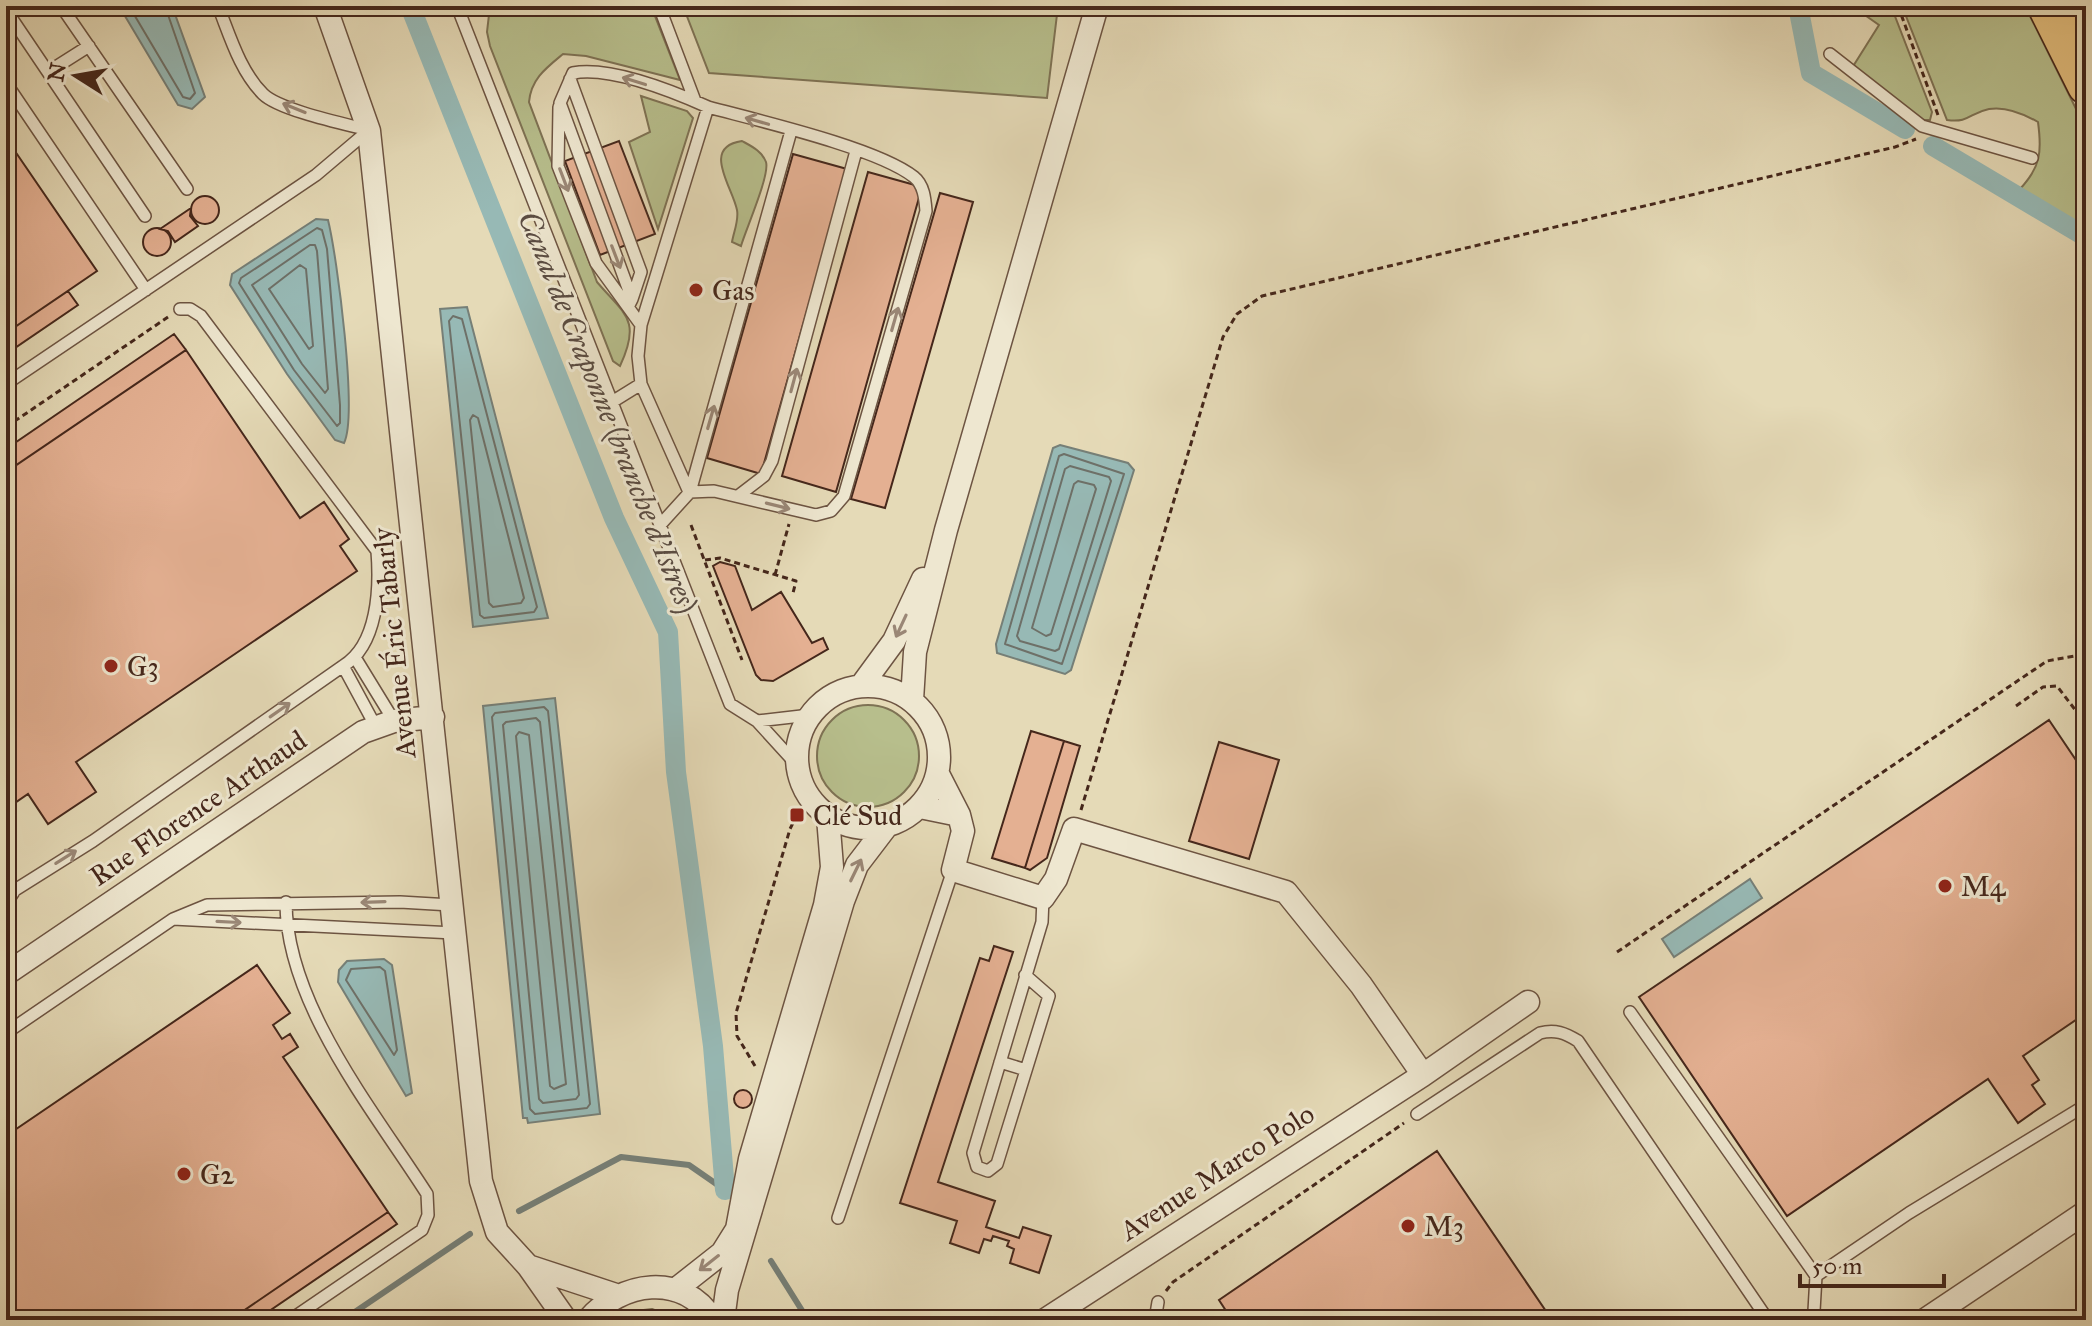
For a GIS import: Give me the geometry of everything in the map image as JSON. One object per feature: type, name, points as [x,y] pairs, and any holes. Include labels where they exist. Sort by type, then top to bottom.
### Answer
[{"type":"highway","points":[[2046,6],[2086,86]]},
{"type":"highway","points":[[2082,6],[2086,14]]},
{"type":"street","name":"Avenue Éric Tabarly","points":[[325,6],[369,131],[481,1181],[497,1232],[528,1266],[566,1320]]},
{"type":"street","points":[[912,700],[915,652],[946,530],[1097,6]]},
{"type":"street","points":[[861,686],[894,641],[946,530]]},
{"type":"street","points":[[723,1320],[727,1290],[843,901],[857,865],[886,827],[920,807],[938,774],[940,754],[936,734],[927,715],[912,700],[888,689],[861,686],[833,695],[810,715],[797,748],[797,765],[807,795],[828,817],[856,827],[886,827]]},
{"type":"street","name":"Rue Florence Arthaud","points":[[8,969],[363,732],[385,724],[433,717]]},
{"type":"street","points":[[938,774],[959,815],[963,831],[953,870],[1043,898],[1056,879],[1074,829],[1286,892],[1361,985],[1423,1075]]},
{"type":"street","points":[[920,807],[959,815]]},
{"type":"street","points":[[675,1290],[722,1253],[737,1229],[750,1159],[825,905],[832,867],[828,817]]},
{"type":"street","name":"Avenue Marco Polo","points":[[1045,1320],[1423,1075],[1528,1002]]},
{"type":"street","points":[[1925,1320],[2086,1212]]},
{"type":"street","name":"Avenue Éric Tabarly","points":[[528,1266],[616,1295]]},
{"type":"street","points":[[588,1320],[616,1295],[634,1288],[675,1290],[694,1300],[713,1320]]},
{"type":"lane","points":[[61,6],[187,189]]},
{"type":"lane","points":[[218,6],[243,66],[265,96],[314,116],[369,131]]},
{"type":"lane","points":[[457,6],[730,704],[757,721],[797,765]]},
{"type":"lane","points":[[463,21],[468,6]]},
{"type":"lane","points":[[659,6],[695,101]]},
{"type":"lane","points":[[6,10],[145,216]]},
{"type":"lane","points":[[48,72],[89,46]]},
{"type":"lane","points":[[1830,54],[1922,126],[1939,126],[2032,158]]},
{"type":"lane","points":[[630,302],[596,263],[558,166],[560,103],[573,73],[593,69],[856,151],[915,178],[924,193],[926,211],[844,496],[831,511],[816,515],[714,491],[690,492]]},
{"type":"lane","points":[[570,79],[641,272],[630,302]]},
{"type":"lane","points":[[6,83],[146,290]]},
{"type":"lane","points":[[560,103],[630,302],[641,325]]},
{"type":"lane","points":[[690,492],[641,384],[638,356],[641,325],[708,107]]},
{"type":"lane","points":[[6,384],[316,175],[369,131]]},
{"type":"lane","points":[[660,525],[690,492],[791,131]]},
{"type":"lane","points":[[738,496],[764,476],[772,461],[856,151]]},
{"type":"lane","points":[[6,904],[15,890],[93,841],[356,659],[366,643],[379,584],[377,551],[201,316],[190,309],[180,309]]},
{"type":"lane","points":[[612,402],[641,384]]},
{"type":"lane","points":[[356,659],[385,724]]},
{"type":"lane","points":[[343,666],[385,724]]},
{"type":"lane","points":[[757,721],[810,715]]},
{"type":"lane","points":[[838,1218],[953,870]]},
{"type":"lane","points":[[1025,975],[1049,996],[997,1164],[988,1171],[977,1167],[973,1153],[1025,975],[1042,922],[1043,898]]},
{"type":"lane","points":[[6,1033],[173,919],[207,905],[286,902],[451,905]]},
{"type":"lane","points":[[286,902],[286,925],[315,1013],[427,1194],[428,1215],[422,1230],[290,1320]]},
{"type":"lane","points":[[173,919],[454,933]]},
{"type":"lane","points":[[1630,1012],[1816,1276],[1814,1311],[1820,1320]]},
{"type":"lane","points":[[1417,1114],[1540,1033],[1550,1031],[1569,1035],[1578,1041],[1768,1320]]},
{"type":"lane","points":[[1000,1062],[1026,1070]]},
{"type":"lane","points":[[1816,1276],[1909,1213],[2086,1105]]},
{"type":"lane","points":[[1155,1320],[1158,1302]]},
{"type":"lane","points":[[2077,1320],[2086,1314]]},
{"type":"path","points":[[1083,806],[1223,337],[1237,314],[1262,296],[1341,275],[1895,147],[1939,126],[1898,6]]},
{"type":"path","points":[[6,427],[180,309]]},
{"type":"path","points":[[775,575],[793,510]]},
{"type":"path","points":[[691,525],[742,660]]},
{"type":"path","points":[[705,560],[720,558],[796,581],[793,593]]},
{"type":"path","points":[[1617,952],[2047,661],[2086,654]]},
{"type":"path","points":[[2016,706],[2043,687],[2057,686],[2086,724]]},
{"type":"path","points":[[770,1092],[737,1036],[736,1013],[790,829],[807,795]]},
{"type":"path","points":[[1158,1302],[1173,1282],[1417,1114]]},
{"type":"green space","points":[[490,6],[651,6],[680,80],[586,56],[563,54],[540,75],[530,94],[529,102],[597,282],[622,310],[630,327],[620,366],[613,361],[490,46],[487,32]]},
{"type":"green space","points":[[683,6],[1058,6],[1047,98],[709,73]]},
{"type":"green space","points":[[1852,6],[1891,6],[1932,112],[1930,120],[1923,120],[1852,68],[1879,25]]},
{"type":"green space","points":[[1902,6],[2025,6],[2086,129],[2086,231],[2019,190],[2032,174],[2038,159],[2038,122],[2015,111],[1995,108],[1965,119],[1947,120]]},
{"type":"green space","points":[[641,96],[687,111],[693,118],[658,229],[629,142],[650,132]]},
{"type":"green space","points":[[742,141],[762,155],[766,169],[741,246],[732,242],[737,210],[721,159],[723,151],[730,145]]},
{"type":"green space","points":[[868,705],[888,709],[904,720],[915,736],[919,756],[915,776],[904,792],[888,803],[868,807],[848,803],[832,792],[821,776],[817,756],[821,736],[832,720],[848,709]]},
{"type":"green space","points":[[652,1309],[680,1320],[618,1320],[635,1311]]},
{"type":"water","points":[[119,6],[172,6],[205,97],[192,109],[178,105]]},
{"type":"water","points":[[316,219],[328,220],[341,299],[349,401],[344,443],[335,440],[287,374],[230,285],[232,274]]},
{"type":"water","points":[[467,307],[548,618],[473,627],[440,309]]},
{"type":"water","points":[[1060,445],[1128,463],[1134,470],[1071,670],[1065,674],[997,653],[996,644],[1053,448]]},
{"type":"water","points":[[555,698],[600,1114],[528,1123],[527,1118],[523,1118],[483,706]]},
{"type":"water","points":[[1750,879],[1762,898],[1674,957],[1662,939]]},
{"type":"water","points":[[384,959],[392,965],[412,1093],[406,1096],[338,982],[339,970],[347,961]]},
{"type":"building","points":[[6,138],[97,271],[6,333]]},
{"type":"building","points":[[619,141],[655,234],[600,255],[565,161]]},
{"type":"building","points":[[793,154],[847,169],[761,474],[707,458]]},
{"type":"building","points":[[868,172],[922,187],[836,492],[782,476]]},
{"type":"building","points":[[940,193],[973,202],[885,508],[851,499]]},
{"type":"building","points":[[205,196],[215,200],[219,210],[215,220],[205,224],[195,220],[191,210],[195,200]]},
{"type":"building","points":[[191,208],[190,216],[198,226],[175,242],[168,231],[160,229]]},
{"type":"building","points":[[157,228],[167,232],[171,242],[167,252],[157,256],[147,252],[143,242],[147,232]]},
{"type":"building","points":[[68,291],[78,305],[6,354],[6,333]]},
{"type":"building","points":[[174,334],[186,350],[6,472],[6,449]]},
{"type":"building","name":"G3","points":[[186,350],[300,518],[324,502],[349,539],[340,546],[357,571],[76,762],[96,792],[48,824],[28,794],[6,809],[6,472]]},
{"type":"building","points":[[720,562],[735,566],[752,610],[781,592],[812,643],[823,638],[828,649],[773,681],[761,680],[756,675],[713,566]]},
{"type":"building","name":"M4","points":[[2049,720],[2086,775],[2086,1013],[2023,1056],[2039,1080],[2032,1085],[2045,1104],[2018,1123],[1988,1079],[1787,1216],[1639,997]]},
{"type":"building","points":[[1031,731],[1064,741],[1025,868],[992,858]]},
{"type":"building","points":[[1064,741],[1080,746],[1047,858],[1030,870],[1025,868]]},
{"type":"building","points":[[1219,742],[1279,760],[1249,859],[1189,841]]},
{"type":"building","points":[[994,946],[1013,952],[938,1182],[995,1201],[986,1227],[1019,1238],[1023,1227],[1051,1236],[1039,1273],[1010,1263],[1014,1249],[1007,1246],[1009,1241],[993,1236],[991,1241],[984,1239],[979,1253],[950,1243],[957,1221],[900,1203],[980,958],[989,961]]},
{"type":"building","name":"G2","points":[[257,965],[290,1013],[273,1025],[282,1039],[290,1034],[298,1047],[283,1057],[388,1212],[230,1320],[6,1320],[6,1136]]},
{"type":"building","points":[[739,1090],[747,1090],[752,1099],[750,1106],[739,1108],[734,1103],[734,1095]]},
{"type":"building","name":"M3","points":[[1437,1151],[1552,1320],[1232,1320],[1219,1300]]},
{"type":"building","points":[[388,1212],[397,1224],[256,1320],[230,1320]]},
{"type":"waterway","name":"Canal de Craponne (branche d'Istres)","points":[[410,6],[614,518],[668,632],[676,772],[713,1046],[725,1190]]},
{"type":"waterway","points":[[1798,6],[1811,73],[1905,129]]},
{"type":"waterway","points":[[1933,146],[2086,237]]},
{"type":"waterway","points":[[519,1211],[621,1157],[689,1165],[725,1190]]},
{"type":"waterway","points":[[343,1320],[470,1234]]},
{"type":"waterway","name":"Canal de Craponne (branche d'Istres)","points":[[771,1261],[808,1320]]},
{"type":"place","name":"Gas","points":[[696,290]]},
{"type":"place","name":"G3","points":[[111,666]]},
{"type":"place","name":"Clé Sud","points":[[797,815]]},
{"type":"place","name":"M4","points":[[1945,886]]},
{"type":"place","name":"G2","points":[[184,1174]]},
{"type":"place","name":"M3","points":[[1408,1226]]}]
